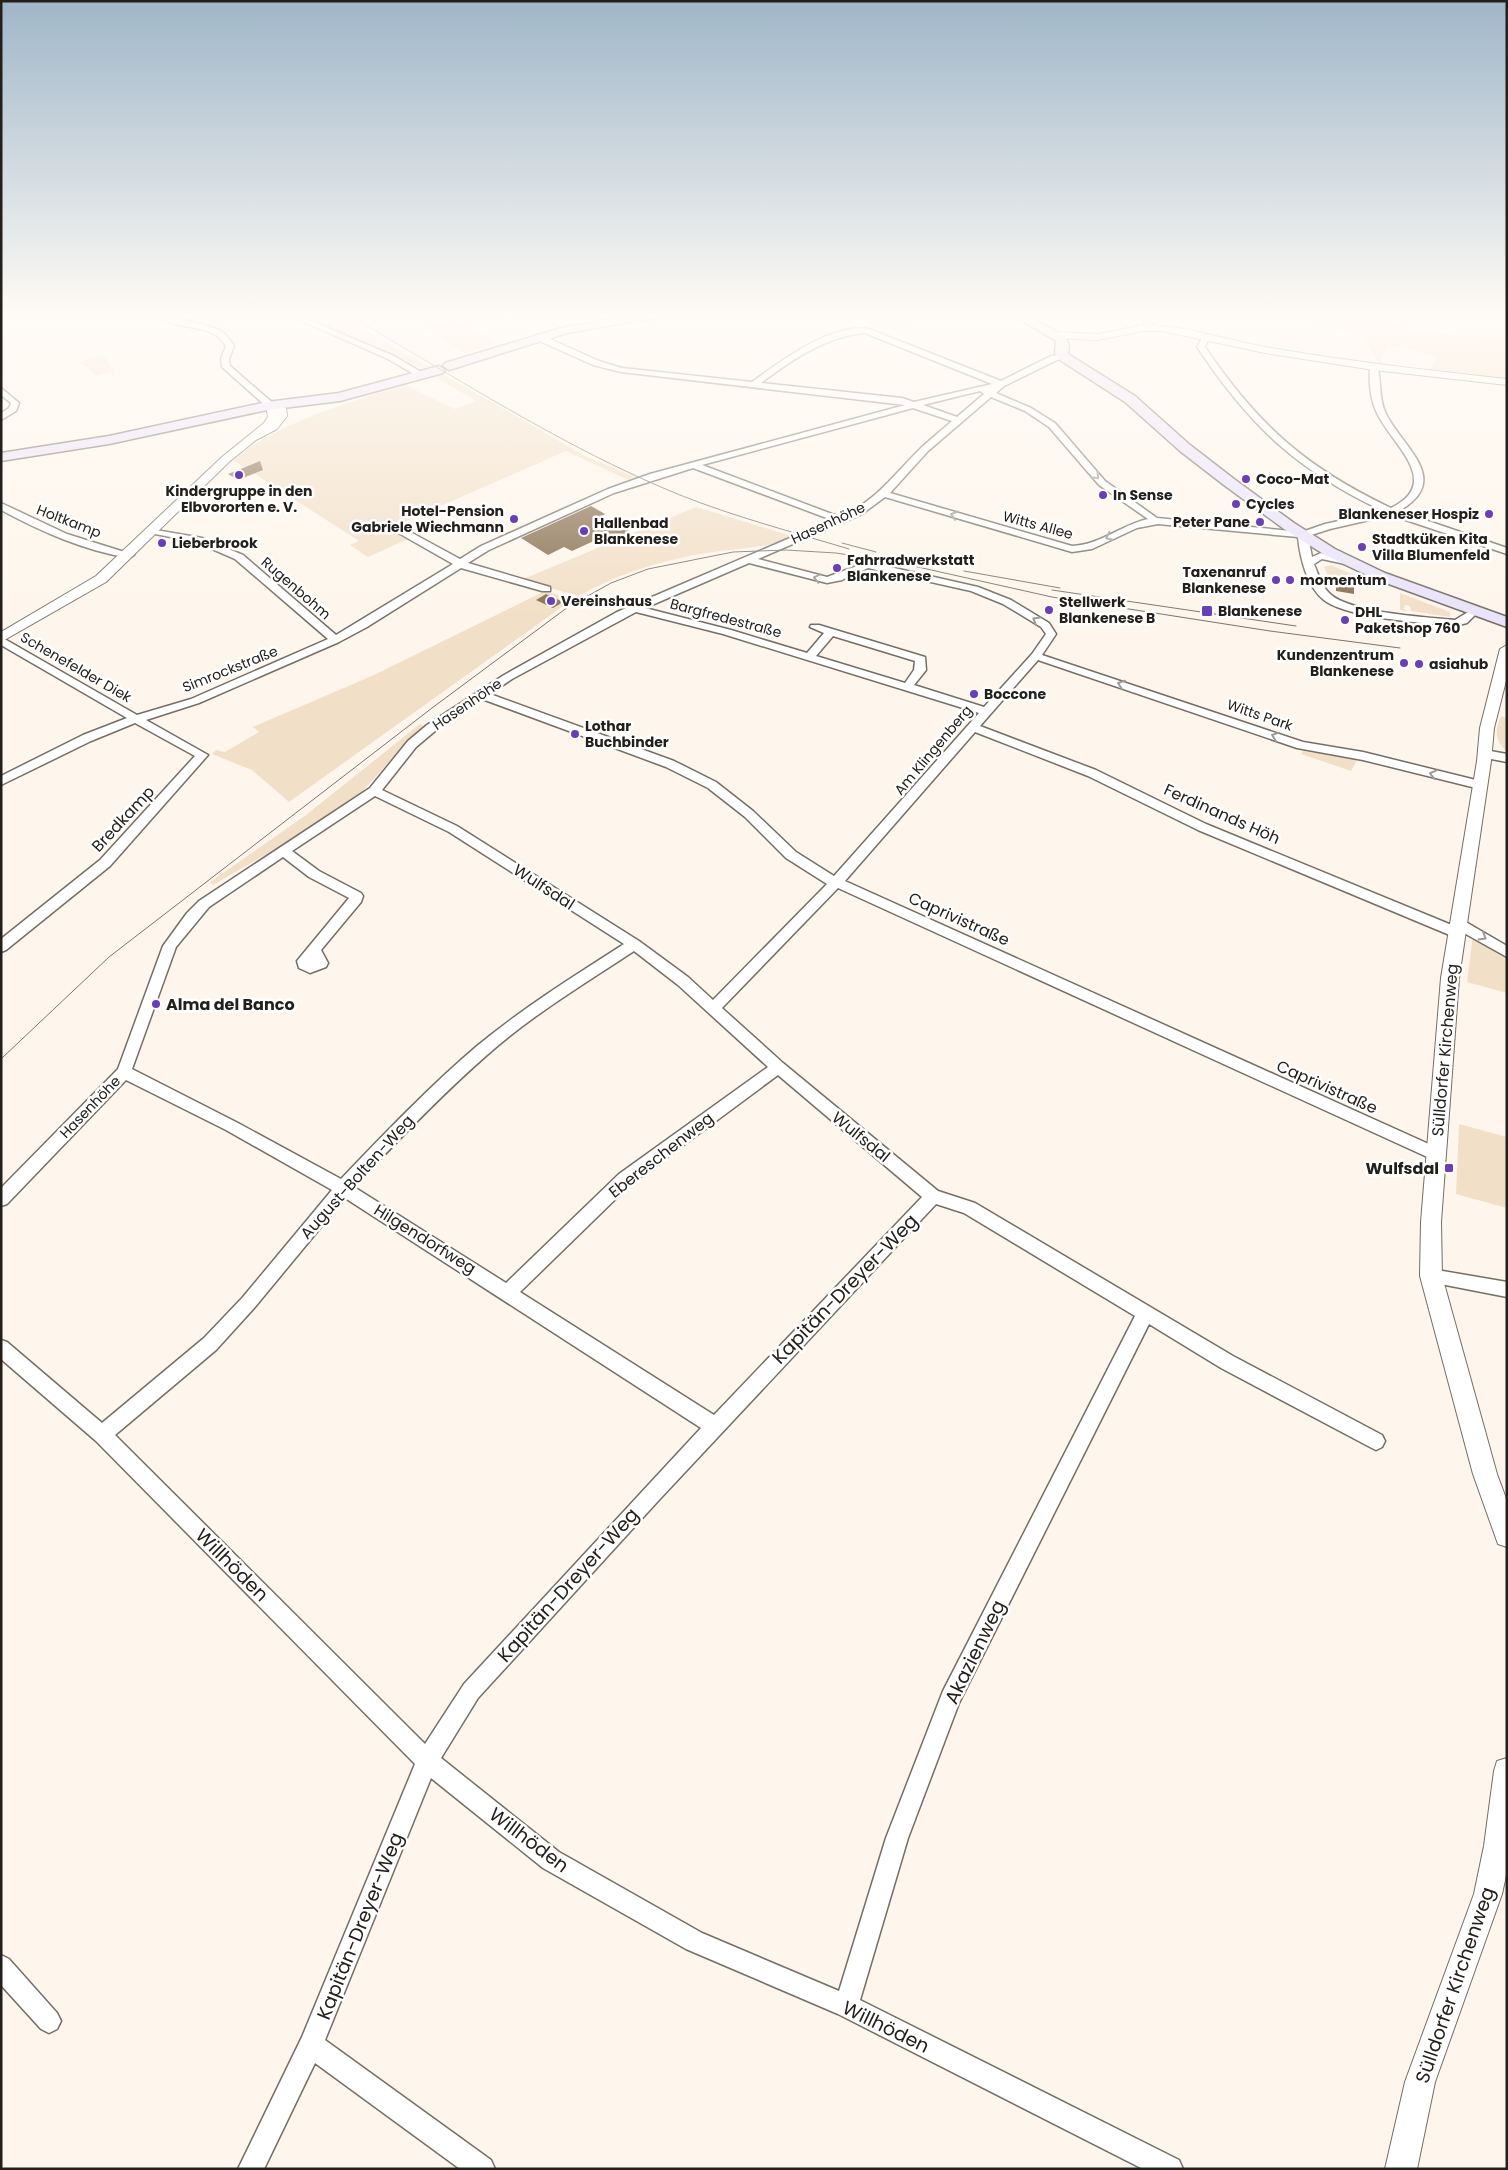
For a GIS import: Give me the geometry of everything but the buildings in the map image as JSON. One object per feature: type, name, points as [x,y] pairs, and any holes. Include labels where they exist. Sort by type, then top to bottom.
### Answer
[{"type":"main road","points":[[1,457],[109,440],[228,416]]},
{"type":"main road","points":[[1149,416],[1185,448],[1303,536],[1345,561],[1477,613],[1507,622]]},
{"type":"main road","points":[[1477,613],[1507,636]]},
{"type":"street","points":[[1,639],[101,580],[129,555],[226,459],[279,422],[282,416]]},
{"type":"street","name":"Simrockstraße","points":[[1,781],[56,752],[136,719],[202,698],[335,640],[363,625],[485,548],[587,501],[645,479],[868,416]]},
{"type":"street","points":[[946,416],[959,421]]},
{"type":"street","name":"Hasenhöhe","points":[[1,1199],[124,1072],[170,946],[192,916],[212,898],[374,791],[412,744],[431,728],[508,677],[634,608],[751,560],[859,512],[884,494],[925,449],[965,416]]},
{"type":"street","points":[[1039,416],[1060,434],[1100,481],[1155,521]]},
{"type":"street","points":[[1254,416],[1304,461],[1363,498],[1389,511],[1507,551]]},
{"type":"street","points":[[1382,416],[1420,473],[1420,485],[1408,502],[1389,511],[1317,529],[1303,536],[1303,550],[1308,563],[1326,596],[1337,604],[1455,623],[1477,613]]},
{"type":"street","points":[[694,465],[841,520]]},
{"type":"street","name":"Witts Allee","points":[[884,494],[1072,549],[1089,547],[1135,526],[1155,521],[1173,521],[1303,536]]},
{"type":"street","name":"Holtkamp","points":[[1,506],[66,536],[109,551],[129,555]]},
{"type":"street","points":[[398,528],[459,564],[546,589]]},
{"type":"street","name":"Rugenbohm","points":[[153,531],[199,540],[239,557],[335,640]]},
{"type":"street","points":[[1308,563],[1322,556],[1345,561]]},
{"type":"street","name":"Am Klingenberg","points":[[714,1008],[752,973],[838,883],[1051,637],[1049,629],[1007,602],[974,589],[868,565],[857,568],[837,579],[827,580],[751,560]]},
{"type":"street","name":"Bargfredestraße","points":[[634,608],[722,630],[986,711]]},
{"type":"street","points":[[815,627],[921,659],[920,670],[907,687]]},
{"type":"street","points":[[809,657],[831,632]]},
{"type":"street","name":"Schenefelder Diek","points":[[1,639],[136,719]]},
{"type":"street","name":"Sülldorfer Kirchenweg","points":[[1505,655],[1487,728],[1485,754],[1450,978],[1431,1222],[1431,1276],[1444,1335],[1487,1478],[1507,1535]]},
{"type":"street","name":"Witts Park","points":[[1036,656],[1301,744],[1363,756],[1480,786]]},
{"type":"street","name":"Caprivistraße","points":[[482,695],[670,764],[712,785],[749,814],[791,855],[814,872],[1436,1156]]},
{"type":"street","name":"Bredkamp","points":[[1,947],[105,863],[202,757],[199,751],[136,719]]},
{"type":"street","name":"Ferdinands Höh","points":[[972,727],[1092,773],[1202,827],[1458,929],[1507,952]]},
{"type":"street","points":[[1485,754],[1507,758]]},
{"type":"street","name":"Wulfsdal","points":[[374,791],[453,829],[634,944],[683,981],[778,1067],[934,1196],[969,1208],[1227,1362],[1376,1441]]},
{"type":"street","points":[[283,851],[314,874],[356,896],[356,899],[314,950]]},
{"type":"street","name":"August-Bolten-Weg","points":[[102,1435],[210,1344],[249,1302],[343,1188],[414,1112],[484,1050],[549,999],[634,944]]},
{"type":"street","name":"Ebereschenweg","points":[[509,1292],[625,1179],[778,1067]]},
{"type":"street","name":"Hilgendorfweg","points":[[124,1072],[231,1126],[343,1188],[509,1292],[715,1426]]},
{"type":"street","name":"Kapitän-Dreyer-Weg","points":[[251,2169],[311,2045],[427,1761],[472,1691],[554,1598],[934,1196]]},
{"type":"street","points":[[1431,1276],[1507,1290]]},
{"type":"street","name":"Akazienweg","points":[[846,2006],[897,1838],[950,1698],[1145,1314]]},
{"type":"street","name":"Willhöden","points":[[1,1348],[102,1435],[427,1761],[551,1860],[694,1941],[846,2006],[1170,2169]]},
{"type":"street","name":"Sülldorfer Kirchenweg","points":[[1401,2169],[1420,2082],[1488,1894],[1498,1846],[1507,1771]]},
{"type":"street","points":[[1,1966],[49,2020]]},
{"type":"street","points":[[311,2045],[482,2169]]},
{"type":"shaded area","points":[[312,416],[516,416],[585,456],[635,477],[628,480],[566,451],[393,527],[410,538],[368,557],[350,545],[359,541],[233,460],[272,434]]},
{"type":"shaded area","points":[[696,507],[792,536],[763,546],[678,558],[627,573],[579,596],[521,580]]},
{"type":"shaded area","points":[[1331,565],[1364,579],[1364,585],[1329,579],[1324,567]]},
{"type":"shaded area","points":[[545,591],[573,599],[289,802],[252,770],[212,754],[216,750],[225,752],[259,732],[253,727],[374,675]]},
{"type":"shaded area","points":[[1400,593],[1450,612],[1450,617],[1411,611],[1410,606],[1405,605],[1404,609],[1407,611],[1400,610]]},
{"type":"shaded area","points":[[1501,716],[1507,718],[1507,752],[1500,744],[1497,736],[1497,727]]},
{"type":"shaded area","points":[[420,724],[425,727],[414,734],[360,794],[280,846],[213,885],[210,882],[306,815]]},
{"type":"shaded area","points":[[1303,751],[1357,760],[1351,771],[1301,754]]},
{"type":"shaded area","points":[[1473,935],[1507,957],[1507,993],[1467,982]]},
{"type":"shaded area","points":[[1459,1124],[1507,1137],[1507,1208],[1456,1194]]},
{"type":"tram line","points":[[520,416],[594,456],[680,495],[764,524],[849,549]]},
{"type":"tram line","points":[[842,543],[876,552]]},
{"type":"tram line","points":[[1,1059],[109,957],[432,708],[568,607],[611,583],[648,569],[733,552],[786,550],[836,553],[900,563],[1052,597],[1270,631],[1400,648]]},
{"type":"tram line","points":[[964,571],[1060,588]]},
{"type":"tram line","points":[[1052,590],[1296,626]]},
{"type":"place","name":"Kindergruppe in den Elbvororten e. V.","points":[[239,475]]},
{"type":"place","name":"Coco-Mat","points":[[1246,479]]},
{"type":"place","name":"In Sense","points":[[1103,495]]},
{"type":"place","name":"Cycles","points":[[1236,504]]},
{"type":"place","name":"Blankeneser Hospiz","points":[[1489,514]]},
{"type":"place","name":"Hotel-Pension Gabriele Wiechmann","points":[[514,519]]},
{"type":"place","name":"Peter Pane","points":[[1260,522]]},
{"type":"place","name":"Hallenbad Blankenese","points":[[584,531]]},
{"type":"place","name":"Lieberbrook","points":[[162,543]]},
{"type":"place","name":"Stadtküken Kita Villa Blumenfeld","points":[[1362,547]]},
{"type":"place","name":"Fahrradwerkstatt Blankenese","points":[[837,568]]},
{"type":"place","name":"Taxenanruf Blankenese","points":[[1276,580]]},
{"type":"place","name":"momentum","points":[[1290,580]]},
{"type":"place","name":"Vereinshaus","points":[[551,601]]},
{"type":"place","name":"Stellwerk Blankenese B","points":[[1049,610]]},
{"type":"place","name":"Blankenese","points":[[1207,611]]},
{"type":"place","name":"DHL Paketshop 760","points":[[1345,620]]},
{"type":"place","name":"Kundenzentrum Blankenese","points":[[1404,663]]},
{"type":"place","name":"asiahub","points":[[1419,664]]},
{"type":"place","name":"Boccone","points":[[974,694]]},
{"type":"place","name":"Lothar Buchbinder","points":[[575,734]]},
{"type":"place","name":"Alma del Banco","points":[[156,1004]]},
{"type":"place","name":"Wulfsdal","points":[[1449,1168]]}]
